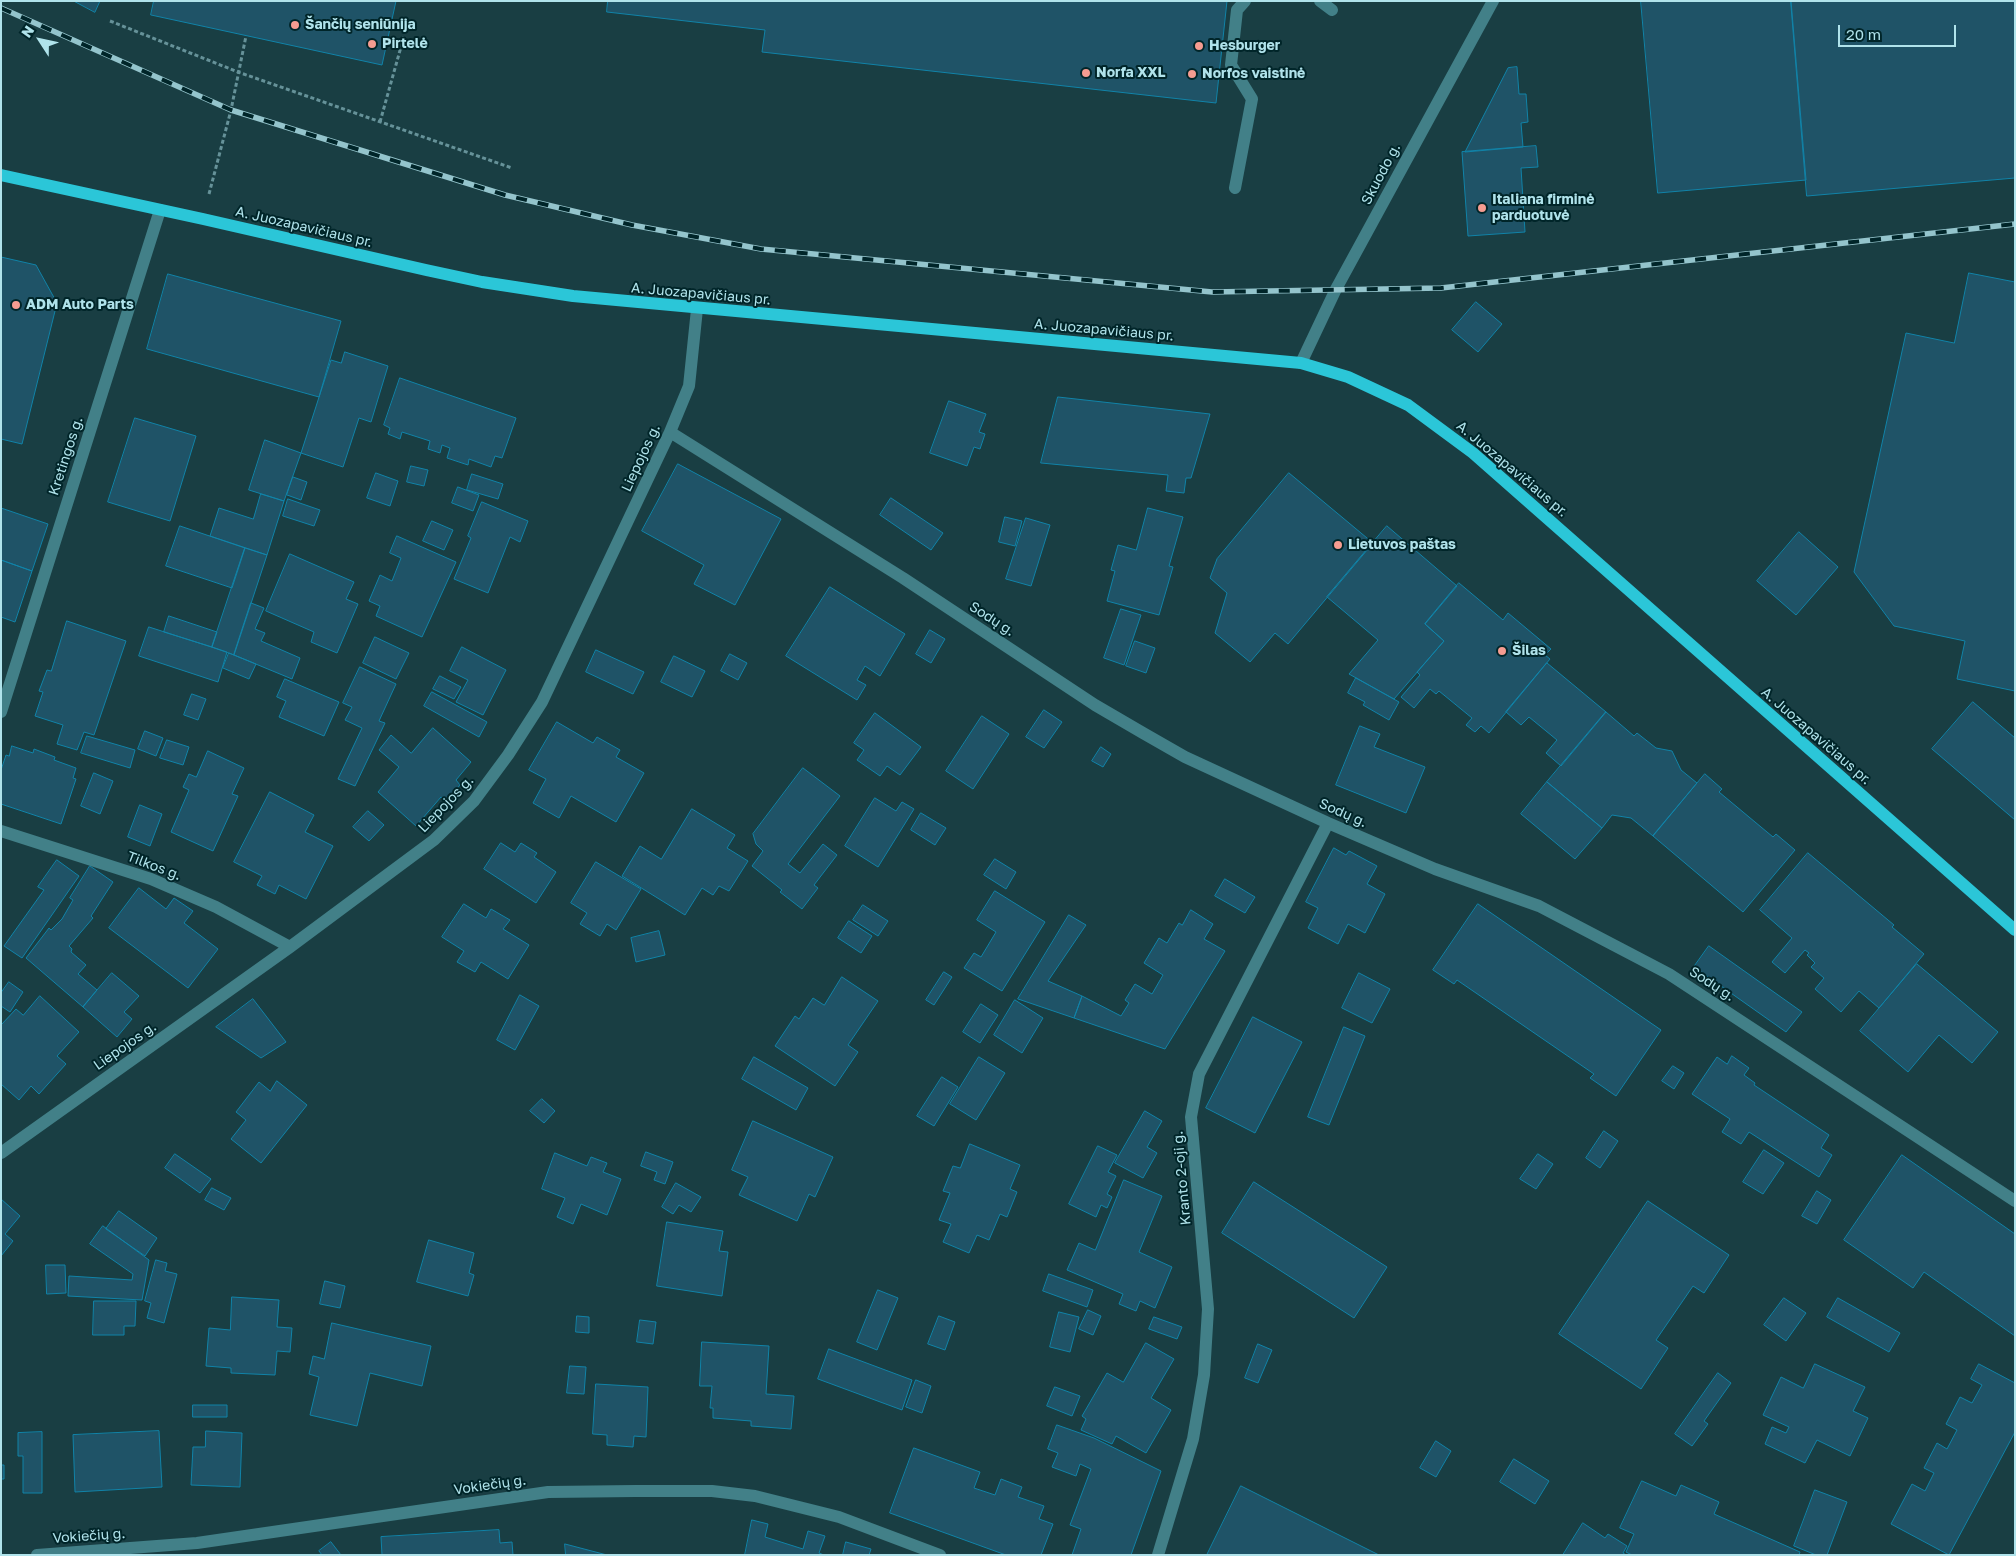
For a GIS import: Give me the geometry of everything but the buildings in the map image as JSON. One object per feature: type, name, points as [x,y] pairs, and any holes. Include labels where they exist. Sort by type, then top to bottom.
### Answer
[{"type":"main road","name":"A. Juozapavičiaus pr.","points":[[1,175],[482,282],[573,296],[697,309],[1301,363],[1348,376],[1408,405],[1473,453],[2015,930]]},
{"type":"street","points":[[1235,188],[1252,98],[1231,65],[1238,10],[1245,1]]},
{"type":"street","points":[[1320,1],[1332,10]]},
{"type":"street","name":"Skuodo g.","points":[[1301,363],[1336,289],[1492,1]]},
{"type":"street","name":"Kretingos g.","points":[[1,712],[160,210]]},
{"type":"street","name":"Liepojos g.","points":[[1,1153],[290,947],[434,840],[474,801],[508,755],[542,702],[670,432],[689,386],[697,309]]},
{"type":"street","name":"Sodų g.","points":[[670,432],[903,578],[1095,705],[1185,757],[1328,823],[1435,868],[1539,906],[1670,974],[2015,1201]]},
{"type":"street","name":"Kranto 2-oji g.","points":[[1158,1555],[1193,1439],[1204,1375],[1208,1309],[1191,1117],[1199,1074],[1328,823]]},
{"type":"street","name":"Tilkos g.","points":[[1,831],[151,879],[216,907],[290,947]]},
{"type":"street","name":"Vokiečių g.","points":[[37,1555],[197,1543],[548,1492],[635,1491],[712,1491],[755,1496],[839,1517],[935,1554]]},
{"type":"path","points":[[110,21],[238,72],[512,168]]},
{"type":"path","points":[[203,219],[231,110],[246,36]]},
{"type":"path","points":[[380,122],[404,36]]},
{"type":"railway","points":[[1,8],[231,110],[505,195],[632,225],[761,249],[1212,292],[1441,288],[2015,224]]},
{"type":"place","name":"Šančių seniūnija","points":[[295,25]]},
{"type":"place","name":"Pirtelė","points":[[372,44]]},
{"type":"place","name":"Hesburger","points":[[1199,46]]},
{"type":"place","name":"Norfa XXL","points":[[1086,73]]},
{"type":"place","name":"Norfos vaistinė","points":[[1192,74]]},
{"type":"place","name":"Italiana firminė parduotuvė","points":[[1482,208]]},
{"type":"place","name":"ADM Auto Parts","points":[[16,305]]},
{"type":"place","name":"Lietuvos paštas","points":[[1338,545]]},
{"type":"place","name":"Šilas","points":[[1502,651]]}]
